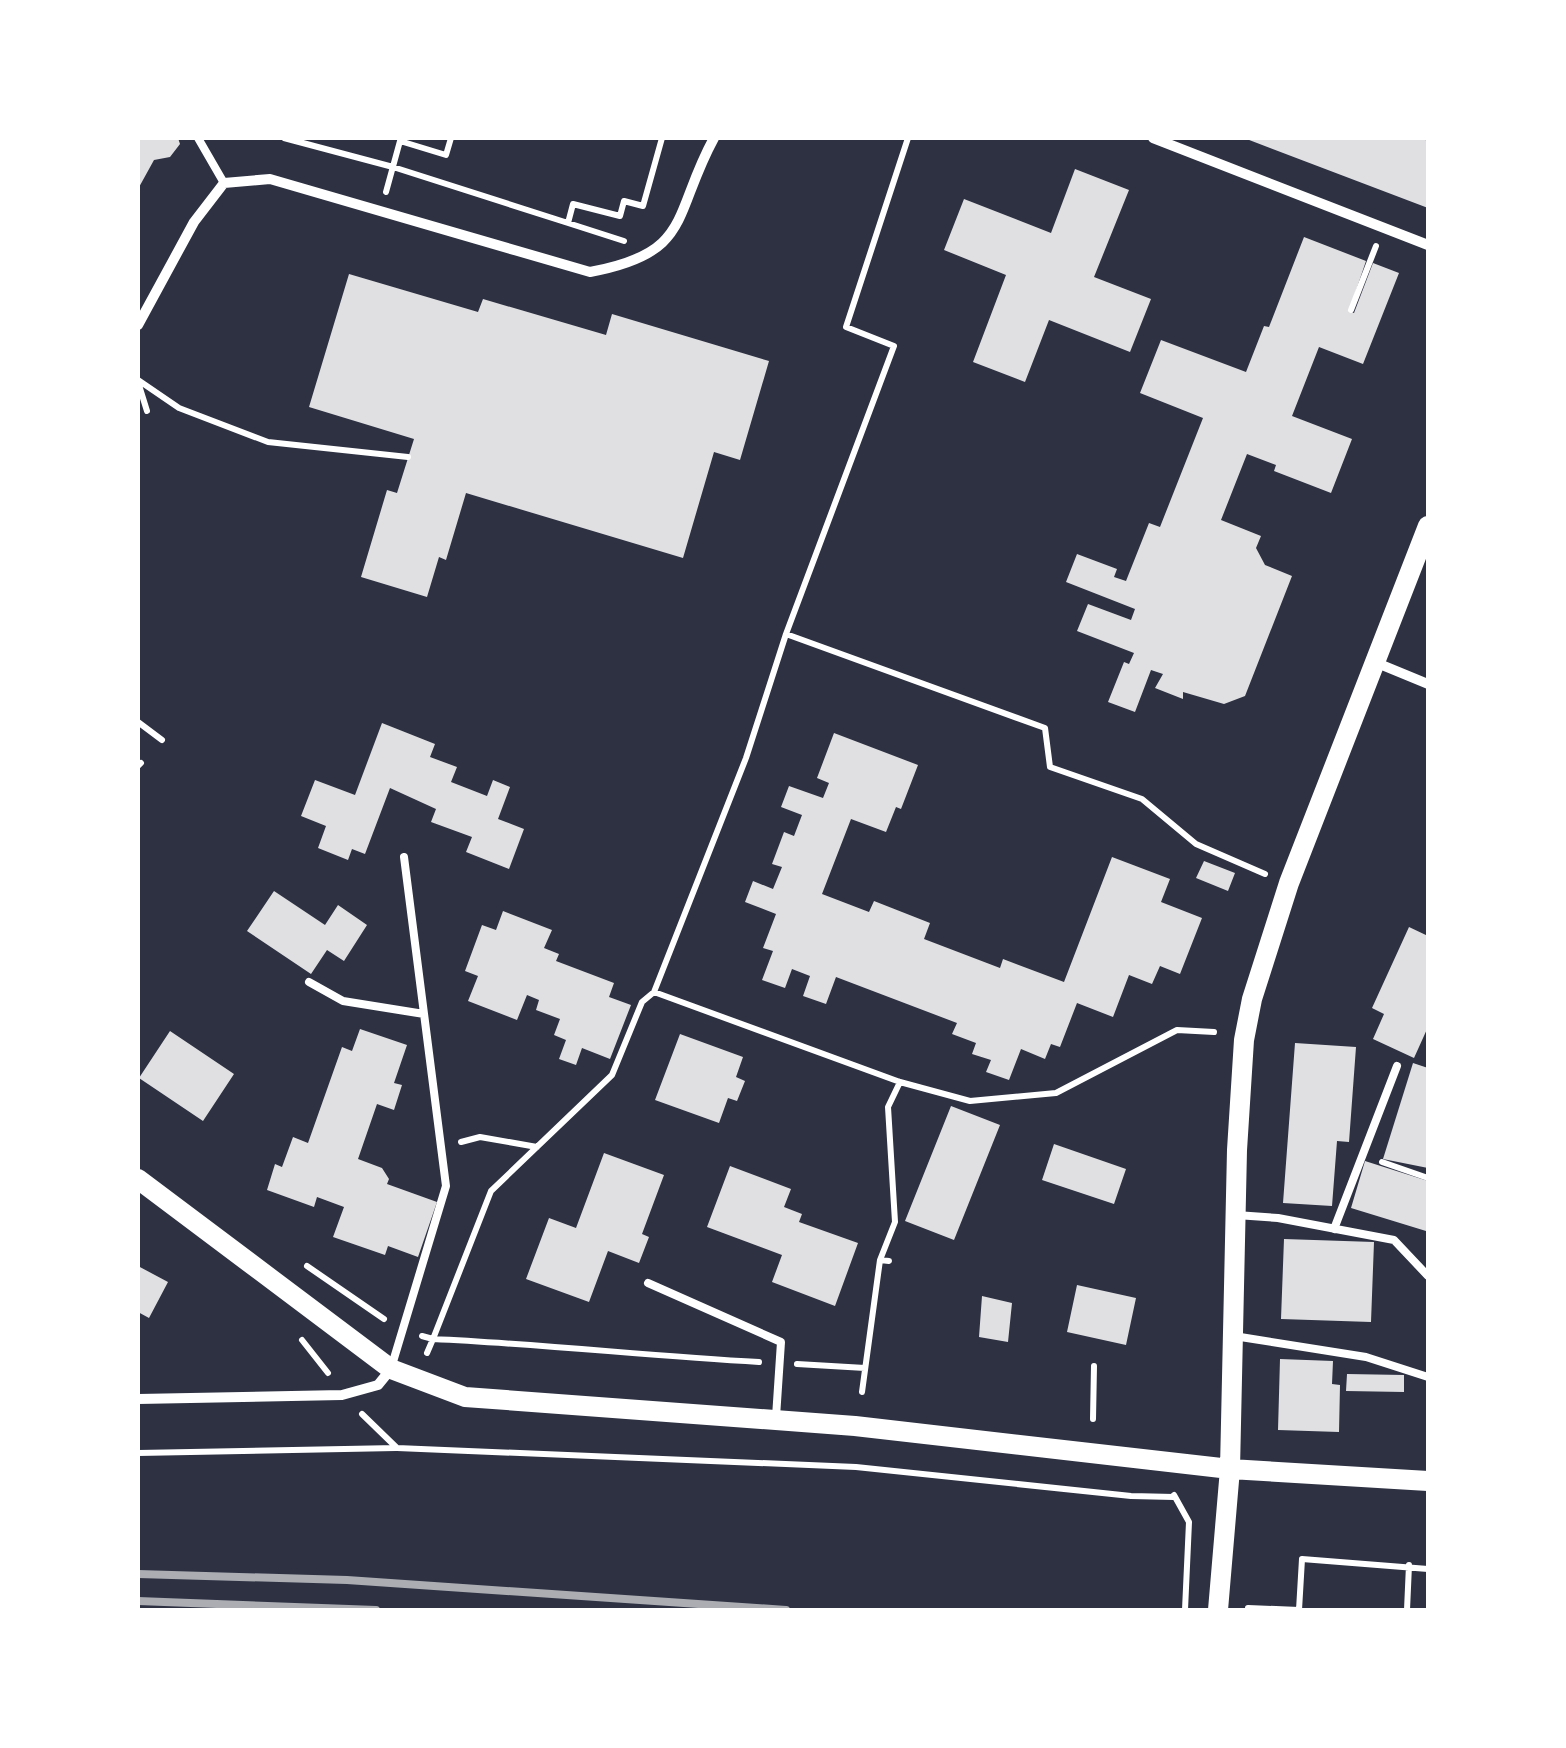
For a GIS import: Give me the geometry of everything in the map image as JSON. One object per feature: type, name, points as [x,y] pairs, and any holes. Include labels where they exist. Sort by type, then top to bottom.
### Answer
[{"type":"main road","points":[[1218,1610],[1230,1469],[1242,1066],[1252,998],[1288,883],[1428,526]]},
{"type":"main road","points":[[138,1179],[391,1369],[465,1397],[893,1430],[1230,1469],[1428,1481]]},
{"type":"street","points":[[138,325],[194,222],[224,183],[270,179],[590,272],[642,259],[668,239],[714,138]]},
{"type":"street","points":[[1153,138],[1428,245]]},
{"type":"street","points":[[1377,663],[1428,684]]},
{"type":"street","points":[[138,1399],[342,1395],[378,1385],[391,1369]]},
{"type":"lane","points":[[198,138],[224,183]]},
{"type":"lane","points":[[391,1369],[446,1186],[404,857]]},
{"type":"lane","points":[[308,982],[342,1001],[424,1014]]},
{"type":"lane","points":[[1334,1229],[1397,1066]]},
{"type":"lane","points":[[1236,1215],[1394,1240],[1428,1276]]},
{"type":"lane","points":[[648,1283],[781,1342],[776,1420]]},
{"type":"lane","points":[[1234,1336],[1366,1358],[1428,1377]]},
{"type":"path","points":[[284,138],[393,167],[616,237]]},
{"type":"path","points":[[389,138],[446,155],[451,138]]},
{"type":"path","points":[[568,223],[572,204],[620,216],[624,201],[644,206],[662,138]]},
{"type":"path","points":[[414,1378],[490,1191],[612,1076],[642,1002],[654,992],[746,758],[786,634],[894,346],[846,326],[908,138]]},
{"type":"path","points":[[381,211],[400,141]]},
{"type":"path","points":[[1352,310],[1370,261]]},
{"type":"path","points":[[138,381],[147,411]]},
{"type":"path","points":[[138,381],[179,408],[268,442],[408,457]]},
{"type":"path","points":[[786,634],[1045,728],[1050,767],[1142,799],[1196,844],[1268,875]]},
{"type":"path","points":[[138,722],[162,740]]},
{"type":"path","points":[[654,992],[900,1082],[970,1101],[1056,1093],[1176,1030],[1214,1032]]},
{"type":"path","points":[[862,1392],[894,1222],[888,1107],[900,1082]]},
{"type":"path","points":[[441,1146],[480,1137],[539,1147]]},
{"type":"path","points":[[1362,1155],[1428,1178]]},
{"type":"path","points":[[433,1339],[511,1342],[624,1355],[866,1368]]},
{"type":"path","points":[[1093,1420],[1094,1366]]},
{"type":"path","points":[[138,1453],[397,1448]]},
{"type":"path","points":[[1174,1489],[1174,1496],[1193,1523],[1185,1610]]},
{"type":"path","points":[[1248,1608],[1299,1610],[1302,1559],[1428,1568]]},
{"type":"path","points":[[1407,1610],[1409,1565]]},
{"type":"building","points":[[138,138],[178,138],[180,144],[170,157],[154,160],[138,189]]},
{"type":"building","points":[[1244,138],[1428,141],[1428,208]]},
{"type":"building","points":[[1075,169],[1129,190],[1094,277],[1151,299],[1130,352],[1049,320],[1025,382],[973,362],[1006,275],[944,250],[964,199],[1051,233]]},
{"type":"building","points":[[1304,237],[1366,261],[1349,311],[1354,313],[1373,263],[1399,273],[1363,364],[1319,347],[1292,416],[1352,439],[1331,493],[1274,471],[1276,465],[1247,454],[1221,520],[1261,536],[1256,548],[1265,565],[1292,576],[1245,696],[1224,704],[1183,692],[1183,699],[1155,688],[1163,674],[1151,670],[1135,712],[1108,702],[1124,662],[1129,664],[1134,653],[1077,631],[1088,604],[1131,620],[1135,609],[1066,582],[1077,554],[1117,569],[1114,577],[1126,581],[1149,523],[1160,527],[1203,418],[1140,393],[1161,340],[1246,372],[1264,326],[1269,327]]},
{"type":"building","points":[[349,274],[478,312],[483,299],[606,335],[612,314],[769,361],[740,460],[714,452],[683,558],[466,493],[446,560],[439,557],[427,597],[361,577],[387,490],[397,493],[414,439],[309,407]]},
{"type":"building","points":[[382,723],[435,744],[430,757],[457,767],[451,782],[487,796],[493,780],[510,787],[498,819],[524,829],[509,869],[466,852],[472,837],[431,822],[436,809],[390,788],[365,854],[352,849],[348,860],[318,848],[326,826],[301,816],[315,780],[355,795]]},
{"type":"building","points":[[834,733],[918,765],[901,809],[896,807],[886,832],[851,819],[822,894],[869,912],[874,901],[930,923],[924,939],[1000,968],[1003,959],[1064,982],[1112,857],[1170,879],[1161,902],[1202,918],[1180,974],[1160,966],[1152,984],[1129,975],[1113,1017],[1077,1003],[1060,1047],[1051,1044],[1045,1059],[1021,1049],[1009,1080],[986,1072],[991,1060],[972,1054],[976,1043],[952,1034],[957,1023],[836,977],[826,1004],[803,996],[810,976],[792,969],[785,988],[762,980],[773,951],[763,948],[776,914],[745,902],[753,881],[773,889],[782,867],[772,864],[784,832],[794,836],[802,815],[781,807],[789,786],[823,798],[829,783],[817,778]]},
{"type":"building","points":[[1204,861],[1235,873],[1228,891],[1196,878]]},
{"type":"building","points":[[274,891],[325,925],[338,905],[367,925],[344,961],[327,950],[311,974],[247,931]]},
{"type":"building","points":[[503,911],[552,930],[544,948],[559,954],[556,961],[614,983],[609,997],[631,1005],[610,1059],[582,1048],[576,1065],[559,1059],[566,1040],[554,1035],[560,1019],[536,1010],[539,1000],[527,995],[517,1020],[468,1001],[478,976],[465,971],[482,925],[496,930]]},
{"type":"building","points":[[1409,927],[1428,936],[1428,1027],[1414,1058],[1373,1039],[1384,1014],[1372,1008]]},
{"type":"building","points":[[360,1029],[407,1045],[394,1083],[402,1085],[394,1110],[377,1104],[358,1159],[382,1168],[389,1179],[387,1184],[437,1202],[418,1257],[388,1246],[385,1255],[333,1237],[344,1207],[317,1197],[314,1207],[267,1190],[275,1164],[282,1167],[293,1137],[308,1143],[342,1047],[352,1051]]},
{"type":"building","points":[[170,1031],[234,1074],[203,1121],[139,1078]]},
{"type":"building","points":[[680,1034],[743,1057],[736,1077],[745,1081],[737,1101],[728,1098],[719,1123],[655,1100]]},
{"type":"building","points":[[1295,1043],[1356,1047],[1349,1142],[1337,1141],[1332,1206],[1283,1203]]},
{"type":"building","points":[[1413,1063],[1428,1068],[1428,1168],[1383,1159]]},
{"type":"building","points":[[951,1106],[1000,1125],[954,1240],[905,1221]]},
{"type":"building","points":[[1054,1144],[1126,1169],[1114,1204],[1042,1180]]},
{"type":"building","points":[[604,1153],[664,1175],[642,1234],[649,1237],[639,1263],[608,1251],[589,1302],[526,1279],[549,1218],[576,1228]]},
{"type":"building","points":[[1365,1161],[1428,1181],[1426,1231],[1351,1208]]},
{"type":"building","points":[[730,1166],[791,1189],[784,1207],[802,1214],[799,1222],[858,1243],[835,1306],[772,1282],[782,1255],[707,1227]]},
{"type":"building","points":[[1284,1239],[1374,1242],[1371,1322],[1281,1319]]},
{"type":"building","points":[[138,1266],[168,1282],[149,1318],[138,1312]]},
{"type":"building","points":[[1077,1285],[1136,1298],[1126,1345],[1067,1332]]},
{"type":"building","points":[[982,1296],[1012,1303],[1008,1342],[979,1337]]},
{"type":"building","points":[[1280,1359],[1333,1361],[1332,1384],[1340,1385],[1339,1432],[1278,1430]]},
{"type":"building","points":[[1347,1374],[1404,1375],[1404,1392],[1346,1391]]},
{"type":"railway","points":[[138,1574],[347,1580],[786,1610]]},
{"type":"railway","points":[[138,1601],[376,1610]]}]
